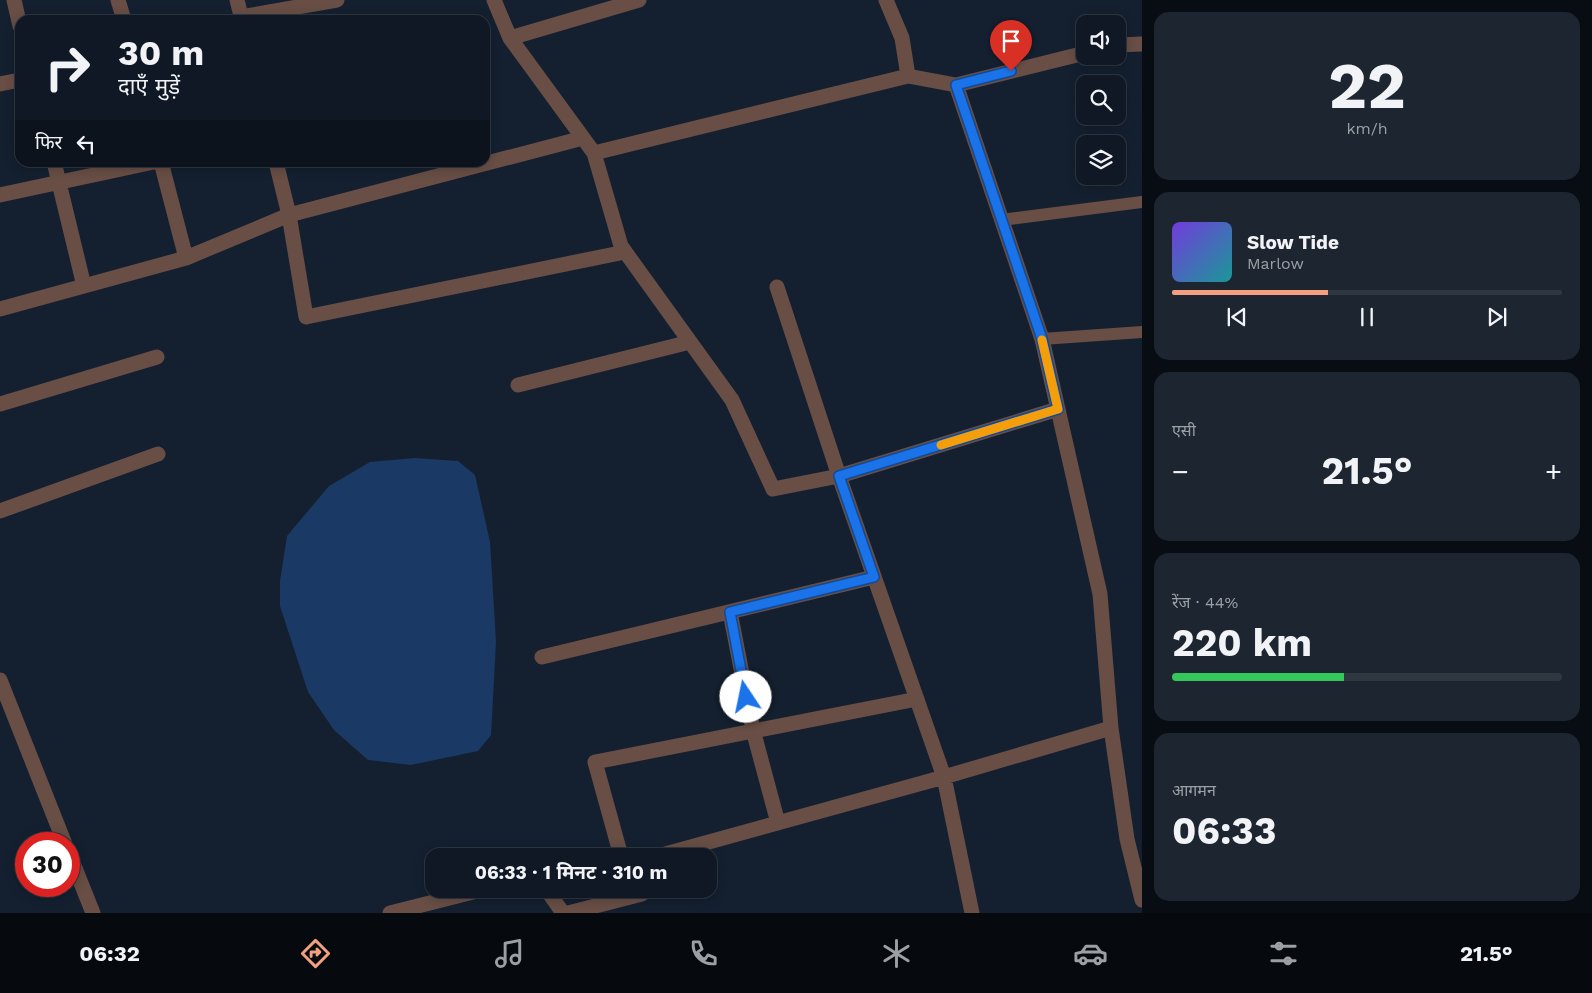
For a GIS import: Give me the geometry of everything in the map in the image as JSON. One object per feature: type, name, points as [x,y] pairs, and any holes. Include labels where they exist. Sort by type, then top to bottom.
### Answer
[{"type":"street","points":[[14,0],[17,15]]},
{"type":"street","points":[[118,0],[122,15]]},
{"type":"street","points":[[237,0],[241,15]]},
{"type":"street","points":[[262,15],[337,0]]},
{"type":"street","points":[[494,0],[510,38],[594,153],[621,246],[732,400],[773,489],[839,476],[1058,409]]},
{"type":"street","points":[[510,38],[639,0]]},
{"type":"street","points":[[886,0],[902,38],[908,76]]},
{"type":"street","points":[[1126,45],[1142,44]]},
{"type":"street","points":[[594,153],[908,76],[956,85],[1076,55]]},
{"type":"street","points":[[0,84],[15,81]]},
{"type":"street","points":[[956,85],[1042,339],[1058,409],[1100,594],[1111,728],[1127,839],[1142,900]]},
{"type":"street","points":[[490,162],[583,138]]},
{"type":"street","points":[[55,167],[84,286]]},
{"type":"street","points":[[0,195],[131,167]]},
{"type":"street","points":[[162,167],[186,258]]},
{"type":"street","points":[[277,167],[289,215],[306,317],[625,252]]},
{"type":"street","points":[[0,309],[186,258],[289,215],[472,167]]},
{"type":"street","points":[[777,287],[839,476],[944,777],[972,913]]},
{"type":"street","points":[[518,385],[690,342]]},
{"type":"street","points":[[0,404],[157,357]]},
{"type":"street","points":[[0,511],[158,454]]},
{"type":"street","points":[[542,657],[874,577]]},
{"type":"street","points":[[730,612],[753,730],[778,823]]},
{"type":"street","points":[[0,680],[60,832]]},
{"type":"street","points":[[619,848],[596,762],[917,699]]},
{"type":"street","points":[[687,848],[944,777],[1111,728]]},
{"type":"street","points":[[80,880],[93,913]]},
{"type":"street","points":[[390,913],[449,898]]},
{"type":"street","points":[[552,898],[563,913]]},
{"type":"street","points":[[568,913],[626,898]]},
{"type":"lane","points":[[1002,220],[1142,202]]},
{"type":"lane","points":[[1042,339],[1142,332]]},
{"type":"water","points":[[415,458],[458,461],[475,475],[490,542],[496,642],[491,735],[478,751],[411,765],[368,760],[334,730],[308,692],[280,606],[280,581],[287,536],[329,486],[370,462]]},
{"type":"slow traffic","points":[[941,445],[1058,409],[1042,340]]},
{"type":"route","points":[[746,697],[730,612],[874,577],[839,476],[1058,409],[1042,339],[956,85],[1011,71]]}]
